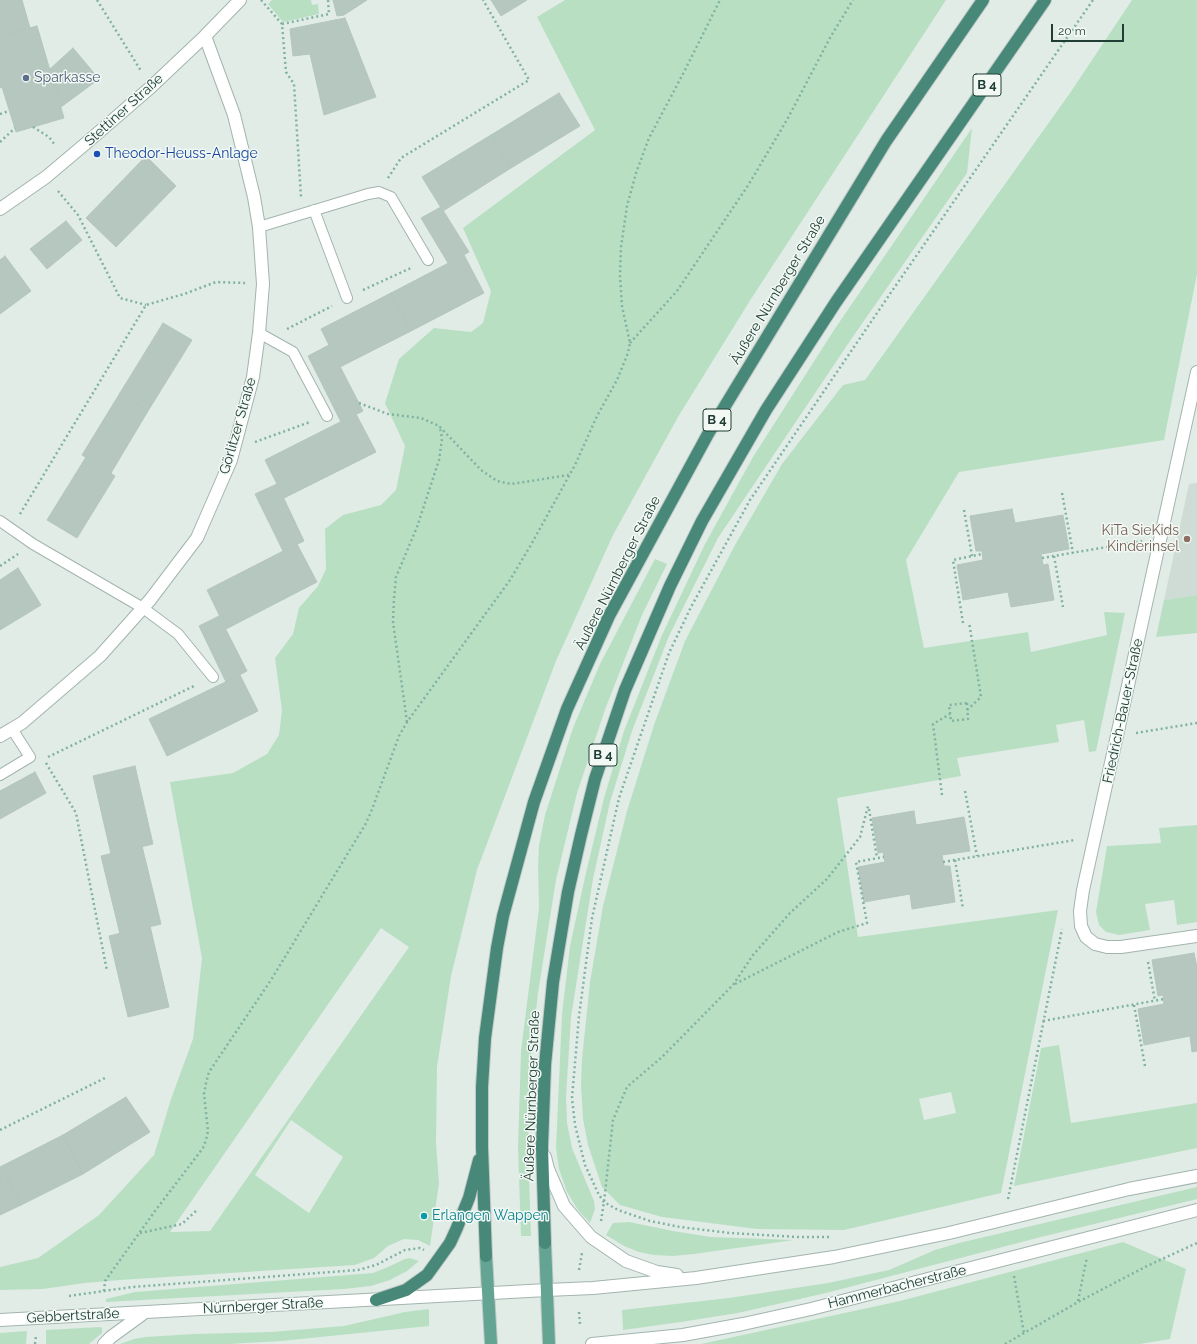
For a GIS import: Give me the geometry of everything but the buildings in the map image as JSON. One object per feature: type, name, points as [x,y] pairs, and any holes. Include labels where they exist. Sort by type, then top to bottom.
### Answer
[{"type":"highway","name":"Äußere Nürnberger Straße","points":[[486,1256],[482,1147],[482,1087],[485,1038],[497,948],[503,916],[534,802],[567,709],[609,616],[708,434],[886,141],[983,0]]},
{"type":"highway","name":"Äußere Nürnberger Straße","points":[[545,1243],[542,1148],[545,1065],[552,982],[568,892],[595,779],[625,690],[670,586],[702,520],[766,410],[836,302],[1045,0]]},
{"type":"highway","points":[[376,1300],[406,1290],[427,1275],[450,1243],[469,1198],[482,1147]]},
{"type":"main road","points":[[545,1243],[549,1344]]},
{"type":"main road","points":[[486,1256],[490,1344]]},
{"type":"street","name":"Stettiner Straße","points":[[0,209],[46,177],[151,87],[205,36],[240,0]]},
{"type":"street","name":"Görlitzer Straße","points":[[0,736],[22,723],[100,656],[150,600],[197,538],[231,460],[253,377],[259,333],[263,284],[259,227],[254,197],[234,115],[205,36]]},
{"type":"street","name":"Friedrich-Bauer-Straße","points":[[1197,372],[1083,890],[1080,911],[1081,926],[1086,937],[1095,944],[1108,947],[1121,947],[1197,936]]},
{"type":"street","points":[[542,1148],[548,1169],[564,1206],[591,1237],[626,1261],[657,1272],[696,1278]]},
{"type":"street","points":[[488,1294],[593,1288],[696,1278],[834,1257],[949,1233],[1129,1189],[1197,1176]]},
{"type":"street","name":"Hammerbacherstraße","points":[[592,1344],[682,1335],[743,1324],[811,1309],[1197,1210]]},
{"type":"street","name":"Nürnberger Straße","points":[[145,1313],[488,1294]]},
{"type":"street","points":[[104,1344],[111,1337],[145,1313]]},
{"type":"street","name":"Gebbertstraße","points":[[0,1320],[145,1313]]},
{"type":"street","points":[[662,1344],[682,1335]]},
{"type":"lane","points":[[259,227],[379,192],[390,197],[428,260]]},
{"type":"lane","points":[[314,210],[347,298]]},
{"type":"lane","points":[[259,333],[293,352],[327,416]]},
{"type":"lane","points":[[0,521],[33,544],[143,608],[178,634],[213,676]]},
{"type":"lane","points":[[0,775],[30,757],[12,729]]},
{"type":"path","points":[[97,0],[151,87]]},
{"type":"path","points":[[261,0],[282,24],[286,72],[294,84],[302,214]]},
{"type":"path","points":[[282,24],[329,14],[328,0]]},
{"type":"path","points":[[379,192],[401,158],[529,80],[483,0]]},
{"type":"path","points":[[426,1251],[420,1248],[405,1250],[376,1265],[358,1270],[154,1285],[104,1291],[105,1281],[203,1148],[208,1131],[204,1094],[209,1072],[271,980],[364,825],[371,812],[399,736],[407,722],[510,580],[532,543],[569,475],[616,380],[628,353],[630,343],[622,306],[620,276],[621,247],[627,206],[636,173],[649,138],[720,0]]},
{"type":"path","points":[[630,343],[677,291],[749,184],[788,118],[831,36],[853,0]]},
{"type":"path","points":[[836,1237],[798,1237],[730,1233],[680,1227],[650,1221],[618,1210],[604,1202],[599,1195],[585,1165],[575,1125],[572,1098],[578,1016],[592,918],[619,798],[669,653],[691,607],[750,500],[976,168],[1093,0]]},
{"type":"path","points":[[0,114],[10,111]]},
{"type":"path","points":[[33,127],[49,137],[67,160]]},
{"type":"path","points":[[0,142],[15,128]]},
{"type":"path","points":[[46,177],[78,215],[120,298],[146,305],[184,294],[216,282],[263,284]]},
{"type":"path","points":[[12,529],[146,305]]},
{"type":"path","points":[[359,404],[388,414],[420,418],[438,426],[481,470],[497,481],[511,484],[569,475]]},
{"type":"path","points":[[234,449],[327,416]]},
{"type":"path","points":[[407,722],[393,622],[396,577],[417,527],[439,460],[442,439],[438,426]]},
{"type":"path","points":[[1062,493],[1073,553]]},
{"type":"path","points":[[964,510],[972,556]]},
{"type":"path","points":[[1042,558],[1161,536]]},
{"type":"path","points":[[963,623],[953,560],[982,554]]},
{"type":"path","points":[[1054,556],[1063,607]]},
{"type":"path","points":[[968,710],[981,697],[969,622]]},
{"type":"path","points":[[107,971],[76,813],[44,759],[213,676]]},
{"type":"path","points":[[967,703],[968,719],[951,721],[950,714],[949,705],[967,703]]},
{"type":"path","points":[[942,795],[933,724],[950,714]]},
{"type":"path","points":[[1117,736],[1197,723]]},
{"type":"path","points":[[966,791],[977,856]]},
{"type":"path","points":[[599,1224],[604,1202],[614,1120],[627,1087],[662,1057],[734,985],[753,955],[790,913],[827,880],[860,837],[868,806],[877,858]]},
{"type":"path","points":[[943,862],[1095,837]]},
{"type":"path","points":[[734,985],[838,932],[867,923],[856,862],[884,857]]},
{"type":"path","points":[[954,860],[963,909]]},
{"type":"path","points":[[1004,1219],[1063,923]]},
{"type":"path","points":[[1145,943],[1155,1001]]},
{"type":"path","points":[[1044,1021],[1164,999]]},
{"type":"path","points":[[1134,1005],[1145,1066]]},
{"type":"path","points":[[0,1130],[107,1077]]},
{"type":"path","points":[[140,1233],[182,1224],[197,1210]]},
{"type":"path","points":[[1005,1344],[1078,1302],[1147,1266],[1197,1243]]},
{"type":"path","points":[[577,1276],[583,1246]]},
{"type":"path","points":[[1011,1258],[1024,1333]]},
{"type":"path","points":[[579,1312],[580,1324]]},
{"type":"shaded area","name":"KiTa SieKids Kinderinsel","points":[[1197,483],[1197,595],[1164,600],[1189,484]]},
{"type":"green space","points":[[272,0],[311,0],[312,5],[318,4],[319,14],[283,22],[268,4]]},
{"type":"green space","points":[[565,0],[946,0],[751,299],[678,417],[613,535],[556,661],[477,870],[451,976],[437,1067],[436,1143],[439,1183],[430,1246],[418,1240],[404,1239],[388,1246],[374,1258],[355,1265],[120,1280],[43,1289],[0,1290],[0,1267],[38,1258],[99,1215],[154,1155],[171,1099],[193,1039],[202,958],[170,782],[233,773],[267,754],[279,735],[282,710],[275,658],[293,634],[299,608],[318,586],[326,569],[325,529],[343,515],[381,505],[396,490],[405,446],[385,403],[399,359],[434,328],[471,332],[483,323],[491,291],[463,228],[595,130],[537,17]],"holes":[[[381,928],[409,947],[210,1231],[170,1232]],[[291,1120],[343,1157],[309,1213],[255,1175]]]},
{"type":"green space","points":[[1132,0],[1197,0],[1197,274],[1164,440],[959,472],[906,560],[924,648],[1028,632],[1031,652],[1107,635],[1104,612],[1125,613],[1096,751],[1089,752],[1084,720],[1056,725],[1059,742],[957,758],[961,776],[837,798],[858,937],[1058,910],[1001,1193],[844,1230],[757,1229],[662,1217],[620,1205],[602,1187],[588,1145],[583,1119],[581,1085],[582,1059],[590,982],[603,906],[627,811],[654,725],[685,641],[735,545],[782,464],[843,385],[865,380],[1070,93]],"holes":[[[951,1092],[956,1113],[924,1120],[919,1099]]]},
{"type":"green space","points":[[972,128],[967,173],[852,338],[718,538],[669,636],[632,731],[610,802],[593,879],[571,1017],[566,1097],[567,1123],[572,1148],[594,1201],[595,1209],[590,1223],[578,1210],[567,1192],[559,1169],[556,1148],[562,1014],[570,946],[585,877],[604,798],[624,731],[662,635],[705,544],[753,457],[834,330]]},
{"type":"green space","points":[[655,559],[667,564],[642,615],[606,707],[577,793],[556,880],[538,993],[530,1068],[528,1148],[531,1236],[521,1236],[518,1147],[521,1051],[539,908],[539,845],[545,815],[573,728],[600,664]]},
{"type":"green space","points":[[1197,595],[1197,633],[1156,637],[1164,600]]},
{"type":"green space","points":[[1197,825],[1197,922],[1177,925],[1174,900],[1145,904],[1150,930],[1119,935],[1106,932],[1099,925],[1096,912],[1107,846],[1161,843],[1159,828]]},
{"type":"green space","points":[[1059,1045],[1071,1123],[1197,1103],[1197,1148],[1014,1186],[1041,1048]]},
{"type":"green space","points":[[1197,1187],[1197,1199],[1041,1237],[826,1293],[738,1313],[623,1330],[622,1310],[729,1298],[828,1283],[889,1270],[935,1250],[959,1243]]},
{"type":"green space","points":[[629,1222],[711,1237],[794,1240],[694,1254],[673,1256],[654,1255],[639,1252],[624,1246],[606,1235],[613,1223]]},
{"type":"green space","points":[[1123,1242],[1186,1269],[1170,1339],[1140,1344],[701,1344],[900,1301]]},
{"type":"green space","points":[[410,1258],[419,1261],[407,1271],[390,1280],[371,1286],[344,1289],[106,1302],[106,1299],[135,1292],[373,1273]]},
{"type":"green space","points":[[429,1309],[429,1326],[281,1341],[229,1344],[120,1344],[145,1337],[271,1332],[344,1326],[405,1312]]},
{"type":"green space","points":[[102,1328],[102,1333],[89,1344],[46,1344],[46,1330]]},
{"type":"green space","points":[[27,1331],[26,1344],[0,1344],[0,1333]]},
{"type":"place","name":"Sparkasse","points":[[26,78]]},
{"type":"place","name":"Theodor-Heuss-Anlage","points":[[97,154]]},
{"type":"place","name":"KiTa SieKids Kinderinsel","points":[[1187,539]]},
{"type":"place","name":"Erlangen Wappen","points":[[424,1216]]}]
